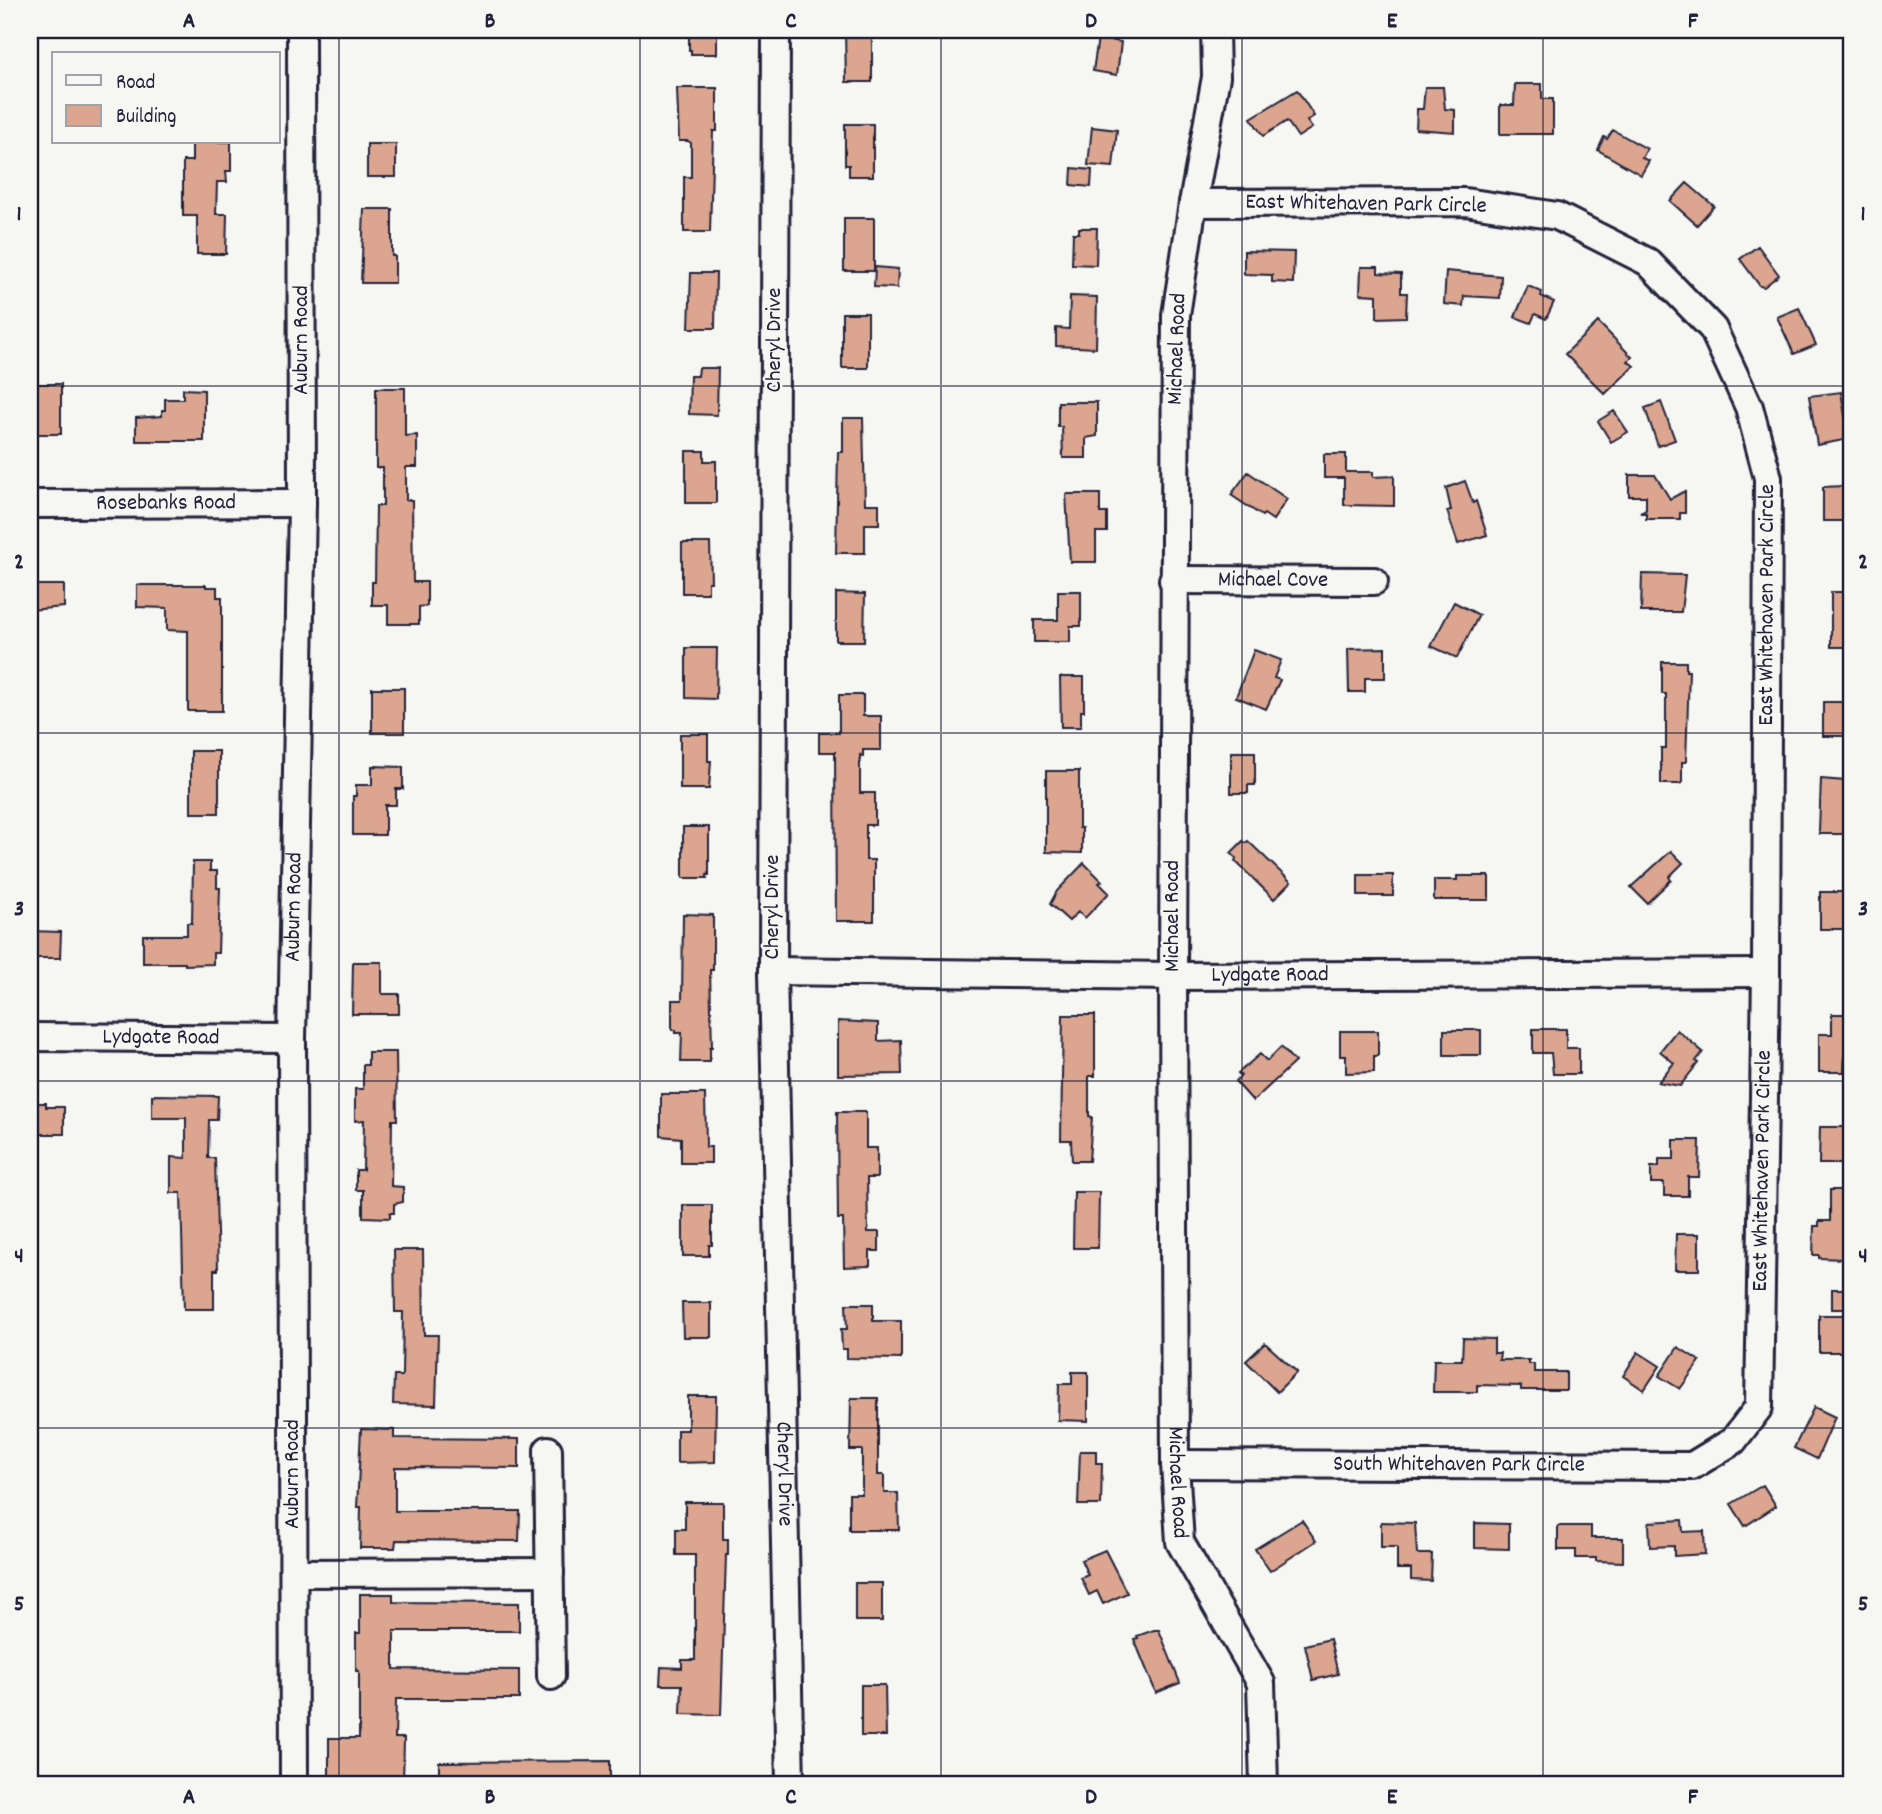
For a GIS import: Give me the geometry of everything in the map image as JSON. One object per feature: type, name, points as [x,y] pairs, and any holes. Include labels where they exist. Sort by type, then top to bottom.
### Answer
[{"type":"street","name":"Auburn Road","points":[[294,1784],[292,1039],[302,503],[301,30]]},
{"type":"street","name":"Cheryl Drive","points":[[776,30],[773,971],[790,1784]]},
{"type":"street","name":"Michael Road","points":[[1215,30],[1216,78],[1176,315],[1173,976],[1175,1464],[1180,1542],[1261,1683],[1264,1784]]},
{"type":"street","name":"East Whitehaven Park Circle","points":[[1193,203],[1465,202],[1557,216],[1648,262],[1713,329],[1749,407],[1768,478],[1766,973],[1759,1406],[1733,1441]]},
{"type":"street","name":"Rosebanks Road","points":[[30,504],[302,503]]},
{"type":"street","name":"Michael Cove","points":[[1174,580],[1374,581]]},
{"type":"street","name":"Lydgate Road","points":[[773,971],[1173,976],[1766,973]]},
{"type":"street","name":"Lydgate Road","points":[[30,1037],[292,1039]]},
{"type":"street","name":"South Whitehaven Park Circle","points":[[1175,1464],[1692,1466],[1733,1441]]},
{"type":"street","points":[[548,1450],[551,1676]]},
{"type":"street","points":[[294,1573],[550,1572]]},
{"type":"building","points":[[689,30],[717,30],[717,54],[691,54]]},
{"type":"building","points":[[845,30],[872,30],[872,82],[846,82]]},
{"type":"building","points":[[1098,38],[1121,42],[1117,75],[1093,71]]},
{"type":"building","points":[[1515,84],[1542,84],[1542,99],[1553,99],[1553,134],[1500,134],[1500,105],[1514,105]]},
{"type":"building","points":[[1425,87],[1443,87],[1445,109],[1455,110],[1455,132],[1416,129],[1417,109],[1423,109]]},
{"type":"building","points":[[677,88],[717,88],[710,232],[684,232],[684,177],[691,177],[691,143],[679,141]]},
{"type":"building","points":[[1297,90],[1314,116],[1307,121],[1312,128],[1298,137],[1287,121],[1263,136],[1251,118]]},
{"type":"building","points":[[845,124],[873,124],[873,176],[849,176],[849,165],[845,165]]},
{"type":"building","points":[[1092,127],[1117,130],[1113,167],[1088,165]]},
{"type":"building","points":[[1613,130],[1647,149],[1642,158],[1649,161],[1641,175],[1598,150],[1604,137],[1607,139]]},
{"type":"building","points":[[192,144],[231,144],[231,171],[226,171],[227,182],[217,182],[216,214],[227,214],[226,254],[197,254],[197,216],[183,216],[183,161],[192,161]]},
{"type":"building","points":[[367,144],[396,144],[396,177],[367,177]]},
{"type":"building","points":[[1072,168],[1092,170],[1091,187],[1071,185]]},
{"type":"building","points":[[1687,183],[1714,206],[1697,225],[1670,201]]},
{"type":"building","points":[[364,209],[392,209],[395,283],[361,283]]},
{"type":"building","points":[[844,218],[874,218],[874,271],[844,271]]},
{"type":"building","points":[[1079,228],[1097,228],[1096,265],[1072,264],[1073,233],[1079,233]]},
{"type":"building","points":[[1758,246],[1779,275],[1764,287],[1760,286],[1740,259]]},
{"type":"building","points":[[1244,251],[1294,252],[1293,283],[1272,282],[1272,275],[1244,274]]},
{"type":"building","points":[[875,267],[898,269],[897,288],[874,287]]},
{"type":"building","points":[[1361,267],[1378,267],[1378,273],[1401,274],[1401,293],[1407,293],[1406,317],[1377,318],[1377,295],[1360,294]]},
{"type":"building","points":[[1446,271],[1501,276],[1500,298],[1464,296],[1463,306],[1444,304]]},
{"type":"building","points":[[691,273],[716,273],[715,328],[689,328]]},
{"type":"building","points":[[1528,286],[1542,292],[1541,296],[1554,302],[1546,319],[1535,314],[1531,323],[1515,317]]},
{"type":"building","points":[[1070,296],[1097,297],[1096,348],[1056,346],[1056,328],[1069,329]]},
{"type":"building","points":[[1799,308],[1816,345],[1794,354],[1777,317]]},
{"type":"building","points":[[842,313],[868,313],[868,368],[842,368]]},
{"type":"building","points":[[1598,322],[1632,357],[1628,361],[1634,366],[1605,394],[1565,354]]},
{"type":"building","points":[[699,368],[718,368],[717,415],[689,414],[690,376],[698,376]]},
{"type":"building","points":[[30,384],[61,384],[61,434],[30,434]]},
{"type":"building","points":[[376,388],[405,388],[405,436],[417,435],[417,467],[406,467],[406,500],[412,500],[413,582],[427,582],[427,606],[419,607],[419,624],[388,624],[388,605],[372,605],[376,506],[383,506],[383,468],[376,468]]},
{"type":"building","points":[[183,389],[204,390],[204,441],[136,441],[136,418],[162,416],[165,399],[183,399]]},
{"type":"building","points":[[1841,392],[1849,439],[1817,445],[1809,396]]},
{"type":"building","points":[[1058,402],[1097,402],[1097,436],[1086,438],[1086,458],[1063,458],[1062,427],[1058,427]]},
{"type":"building","points":[[1661,402],[1675,440],[1658,446],[1645,408]]},
{"type":"building","points":[[1614,411],[1628,432],[1611,442],[1598,421]]},
{"type":"building","points":[[843,418],[863,418],[865,504],[879,504],[879,524],[865,524],[865,553],[836,553],[838,452],[843,452]]},
{"type":"building","points":[[686,451],[704,451],[704,461],[716,461],[716,503],[686,503]]},
{"type":"building","points":[[1324,454],[1346,454],[1346,472],[1373,472],[1373,477],[1394,476],[1394,506],[1344,505],[1344,478],[1324,478]]},
{"type":"building","points":[[1248,472],[1287,499],[1273,520],[1264,514],[1262,516],[1231,495]]},
{"type":"building","points":[[1629,475],[1655,475],[1670,499],[1685,491],[1685,513],[1680,513],[1680,519],[1646,519],[1646,513],[1640,513],[1646,510],[1646,496],[1629,496]]},
{"type":"building","points":[[1465,481],[1473,503],[1476,501],[1487,535],[1458,544],[1447,511],[1451,510],[1446,488]]},
{"type":"building","points":[[1843,486],[1843,521],[1823,521],[1823,487]]},
{"type":"building","points":[[1066,494],[1100,494],[1100,513],[1107,513],[1107,532],[1096,532],[1096,562],[1070,562]]},
{"type":"building","points":[[682,543],[710,543],[711,582],[708,582],[708,593],[682,593]]},
{"type":"building","points":[[1642,574],[1685,575],[1681,612],[1641,612]]},
{"type":"building","points":[[30,585],[64,585],[64,607],[30,610]]},
{"type":"building","points":[[137,585],[217,587],[217,597],[222,597],[222,711],[188,711],[188,631],[167,630],[167,608],[137,607]]},
{"type":"building","points":[[1058,591],[1081,591],[1081,626],[1070,626],[1070,642],[1034,642],[1034,620],[1058,620]]},
{"type":"building","points":[[1831,592],[1852,592],[1850,647],[1831,647]]},
{"type":"building","points":[[836,593],[865,594],[864,641],[836,641]]},
{"type":"building","points":[[1454,602],[1479,615],[1457,658],[1431,646]]},
{"type":"building","points":[[686,648],[717,648],[716,699],[686,698]]},
{"type":"building","points":[[1385,648],[1385,678],[1365,678],[1365,692],[1349,692],[1348,649]]},
{"type":"building","points":[[1254,650],[1281,660],[1274,678],[1280,680],[1266,709],[1236,697]]},
{"type":"building","points":[[1662,662],[1686,662],[1686,671],[1689,671],[1686,762],[1682,762],[1682,783],[1679,784],[1661,784],[1661,748],[1666,748],[1666,694],[1662,694]]},
{"type":"building","points":[[1060,677],[1084,677],[1081,727],[1061,727]]},
{"type":"building","points":[[372,688],[404,688],[404,733],[372,733]]},
{"type":"building","points":[[839,695],[863,695],[863,716],[881,716],[881,750],[863,750],[863,756],[860,755],[860,793],[875,793],[875,825],[866,825],[866,860],[874,860],[874,921],[836,921],[835,752],[819,752],[819,733],[839,733]]},
{"type":"building","points":[[1823,702],[1852,702],[1852,736],[1823,736]]},
{"type":"building","points":[[680,734],[708,734],[708,761],[711,761],[709,789],[680,789]]},
{"type":"building","points":[[191,751],[219,751],[219,813],[191,813]]},
{"type":"building","points":[[1231,752],[1255,752],[1255,785],[1248,785],[1248,793],[1231,793]]},
{"type":"building","points":[[372,766],[403,767],[403,789],[396,789],[396,805],[385,805],[385,835],[353,835],[353,796],[356,796],[356,785],[372,785]]},
{"type":"building","points":[[1046,771],[1079,771],[1082,853],[1046,852]]},
{"type":"building","points":[[1821,779],[1845,781],[1845,834],[1820,834]]},
{"type":"building","points":[[683,827],[709,827],[707,878],[683,878]]},
{"type":"building","points":[[1243,841],[1248,841],[1291,882],[1274,899],[1235,861],[1236,858],[1231,853]]},
{"type":"building","points":[[1671,851],[1683,863],[1669,877],[1671,880],[1647,903],[1631,887]]},
{"type":"building","points":[[193,862],[210,862],[210,871],[217,871],[217,888],[220,888],[218,953],[213,953],[213,964],[143,963],[143,935],[187,935],[187,923],[192,923]]},
{"type":"building","points":[[1084,863],[1102,881],[1099,883],[1109,893],[1085,918],[1078,912],[1069,921],[1050,904],[1057,891]]},
{"type":"building","points":[[1358,875],[1393,875],[1393,896],[1358,896]]},
{"type":"building","points":[[1457,876],[1489,876],[1489,900],[1434,900],[1434,880],[1457,880]]},
{"type":"building","points":[[1820,892],[1845,892],[1844,929],[1820,929]]},
{"type":"building","points":[[683,914],[713,915],[710,1062],[681,1062],[682,1033],[672,1030],[672,1000],[682,1000]]},
{"type":"building","points":[[30,931],[61,932],[60,958],[30,958]]},
{"type":"building","points":[[353,962],[382,962],[382,994],[399,994],[399,1014],[352,1014]]},
{"type":"building","points":[[1832,1014],[1852,1014],[1852,1050],[1845,1049],[1844,1072],[1819,1072],[1819,1034],[1832,1034]]},
{"type":"building","points":[[1063,1015],[1095,1015],[1095,1076],[1089,1076],[1089,1116],[1092,1117],[1089,1161],[1072,1161],[1071,1140],[1061,1140]]},
{"type":"building","points":[[838,1021],[878,1023],[878,1041],[901,1040],[902,1074],[838,1075]]},
{"type":"building","points":[[1533,1029],[1566,1029],[1566,1048],[1579,1048],[1579,1074],[1553,1074],[1551,1053],[1533,1053]]},
{"type":"building","points":[[1444,1030],[1481,1030],[1481,1055],[1444,1055]]},
{"type":"building","points":[[1677,1030],[1703,1052],[1680,1086],[1658,1082],[1674,1063],[1660,1051]]},
{"type":"building","points":[[1340,1031],[1378,1031],[1378,1056],[1374,1056],[1374,1072],[1346,1073],[1346,1056],[1340,1056]]},
{"type":"building","points":[[1281,1047],[1295,1062],[1253,1101],[1235,1081],[1241,1076],[1238,1073],[1260,1054],[1267,1061]]},
{"type":"building","points":[[368,1052],[396,1052],[397,1120],[392,1120],[391,1186],[403,1187],[403,1202],[394,1204],[394,1213],[390,1213],[390,1218],[363,1217],[363,1190],[356,1190],[356,1170],[363,1170],[364,1120],[355,1121],[355,1089],[363,1089],[363,1065],[368,1065]]},
{"type":"building","points":[[661,1094],[705,1094],[706,1147],[711,1147],[711,1163],[681,1163],[681,1138],[661,1136]]},
{"type":"building","points":[[152,1095],[218,1096],[217,1120],[209,1120],[208,1158],[215,1158],[218,1270],[214,1270],[214,1309],[184,1309],[181,1193],[171,1193],[171,1157],[186,1158],[186,1118],[152,1118]]},
{"type":"building","points":[[30,1103],[46,1103],[46,1107],[64,1107],[64,1134],[30,1134]]},
{"type":"building","points":[[837,1112],[866,1112],[866,1148],[877,1148],[877,1178],[867,1178],[868,1232],[879,1232],[879,1251],[870,1251],[870,1266],[844,1267],[843,1219],[838,1219]]},
{"type":"building","points":[[1820,1127],[1845,1127],[1845,1164],[1819,1164]]},
{"type":"building","points":[[1674,1140],[1700,1140],[1699,1177],[1688,1177],[1688,1196],[1664,1196],[1664,1183],[1651,1183],[1651,1167],[1659,1167],[1659,1159],[1674,1159]]},
{"type":"building","points":[[1830,1190],[1852,1190],[1852,1238],[1844,1238],[1844,1259],[1819,1258],[1819,1255],[1813,1255],[1814,1226],[1819,1226],[1819,1221],[1830,1221]]},
{"type":"building","points":[[1074,1192],[1099,1192],[1098,1248],[1073,1248]]},
{"type":"building","points":[[683,1205],[712,1205],[712,1245],[709,1245],[709,1256],[683,1256]]},
{"type":"building","points":[[1676,1234],[1699,1234],[1699,1270],[1675,1270]]},
{"type":"building","points":[[394,1250],[423,1250],[424,1335],[438,1335],[436,1405],[393,1404],[394,1376],[402,1376],[403,1312],[395,1312]]},
{"type":"building","points":[[1832,1289],[1852,1289],[1852,1309],[1832,1309]]},
{"type":"building","points":[[682,1303],[711,1303],[711,1337],[683,1337]]},
{"type":"building","points":[[846,1304],[873,1304],[873,1321],[901,1321],[901,1359],[847,1358],[847,1349],[842,1349],[841,1329],[847,1329]]},
{"type":"building","points":[[1819,1315],[1845,1315],[1844,1352],[1819,1352]]},
{"type":"building","points":[[1463,1338],[1494,1339],[1494,1353],[1500,1353],[1499,1360],[1529,1360],[1529,1364],[1534,1364],[1534,1372],[1566,1372],[1566,1390],[1521,1390],[1521,1386],[1477,1385],[1477,1392],[1433,1392],[1434,1360],[1462,1360]]},
{"type":"building","points":[[1265,1343],[1297,1372],[1277,1392],[1246,1361]]},
{"type":"building","points":[[1678,1347],[1700,1361],[1680,1389],[1659,1376]]},
{"type":"building","points":[[1638,1352],[1660,1366],[1644,1390],[1623,1376]]},
{"type":"building","points":[[1072,1372],[1088,1372],[1088,1421],[1058,1420],[1059,1384],[1072,1384]]},
{"type":"building","points":[[688,1396],[716,1396],[715,1462],[677,1463],[677,1430],[688,1430]]},
{"type":"building","points":[[851,1398],[878,1398],[878,1475],[884,1475],[884,1493],[898,1493],[899,1530],[849,1530],[849,1494],[862,1494],[862,1450],[850,1450]]},
{"type":"building","points":[[1814,1407],[1835,1417],[1817,1459],[1794,1448]]},
{"type":"building","points":[[361,1429],[394,1430],[394,1438],[519,1439],[519,1468],[395,1467],[395,1511],[520,1511],[519,1541],[396,1540],[395,1548],[360,1548],[361,1507],[357,1507]]},
{"type":"building","points":[[1080,1451],[1096,1451],[1096,1463],[1102,1463],[1101,1505],[1078,1505]]},
{"type":"building","points":[[1763,1485],[1776,1506],[1745,1526],[1731,1504]]},
{"type":"building","points":[[685,1502],[723,1502],[723,1539],[728,1539],[728,1555],[721,1715],[681,1714],[682,1685],[660,1685],[661,1667],[682,1668],[682,1660],[695,1660],[695,1555],[676,1555],[676,1529],[685,1529]]},
{"type":"building","points":[[1302,1520],[1316,1541],[1270,1571],[1255,1549]]},
{"type":"building","points":[[1682,1520],[1683,1532],[1704,1531],[1705,1554],[1674,1556],[1674,1546],[1650,1547],[1649,1522]]},
{"type":"building","points":[[1381,1522],[1415,1523],[1417,1554],[1432,1554],[1431,1581],[1411,1580],[1411,1569],[1397,1569],[1397,1547],[1381,1547]]},
{"type":"building","points":[[1475,1523],[1509,1524],[1509,1549],[1475,1548]]},
{"type":"building","points":[[1558,1526],[1591,1526],[1591,1538],[1623,1538],[1623,1562],[1576,1558],[1576,1550],[1558,1550]]},
{"type":"building","points":[[1105,1550],[1127,1593],[1103,1604],[1097,1591],[1089,1595],[1081,1578],[1088,1575],[1081,1560]]},
{"type":"building","points":[[855,1583],[882,1583],[882,1621],[855,1621]]},
{"type":"building","points":[[360,1594],[393,1594],[393,1602],[519,1603],[519,1631],[394,1631],[394,1669],[519,1670],[519,1699],[396,1699],[395,1738],[404,1738],[403,1784],[346,1784],[346,1780],[329,1780],[329,1738],[359,1738],[356,1633],[360,1633]]},
{"type":"building","points":[[1159,1630],[1180,1683],[1156,1693],[1134,1639]]},
{"type":"building","points":[[1330,1639],[1338,1674],[1313,1680],[1305,1645]]},
{"type":"building","points":[[861,1685],[885,1685],[886,1736],[861,1736]]},
{"type":"building","points":[[610,1761],[610,1784],[439,1784],[439,1762]]}]
